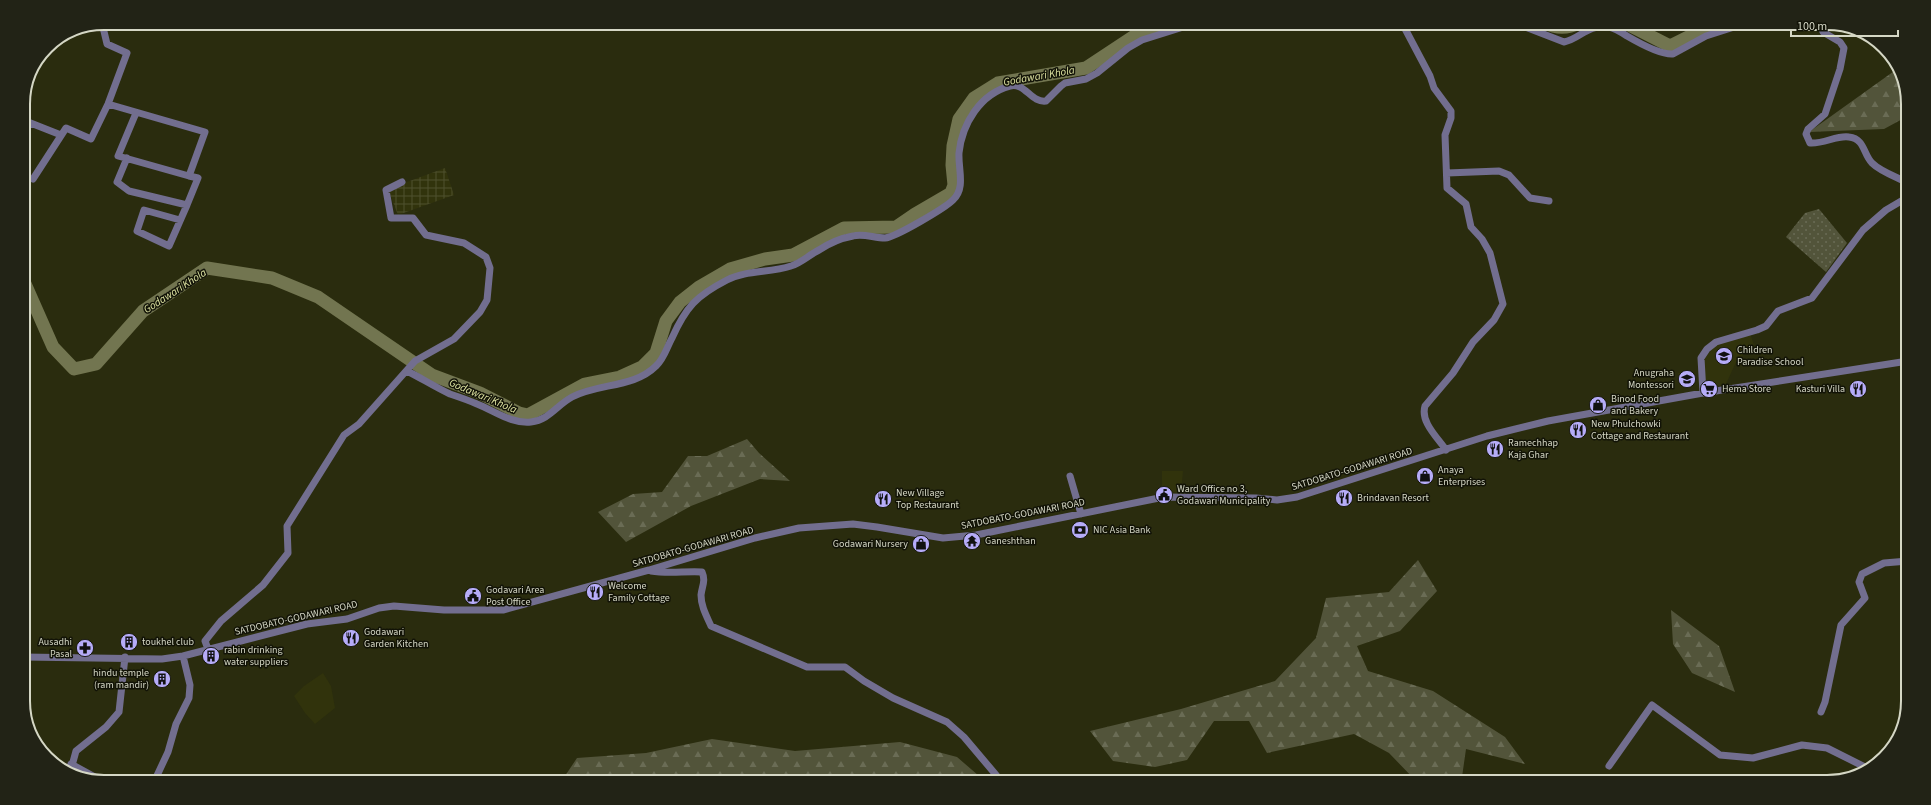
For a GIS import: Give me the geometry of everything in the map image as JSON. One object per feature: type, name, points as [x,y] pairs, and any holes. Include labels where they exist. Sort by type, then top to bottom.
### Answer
[{"type":"street","points":[[33,178],[66,128],[91,140],[108,104],[127,53],[107,44],[104,30]]},
{"type":"street","points":[[407,371],[449,393],[478,404],[512,420],[522,422],[533,422],[545,418],[571,397],[592,389],[630,382],[644,376],[661,361],[686,309],[702,294],[728,279],[754,272],[789,267],[806,259],[818,250],[853,236],[864,235],[873,238],[894,236],[952,201],[960,189],[959,154],[966,126],[974,111],[993,93],[1016,86],[1022,88],[1036,100],[1046,101],[1060,86],[1065,83],[1082,81],[1097,73],[1128,48],[1142,40],[1174,30]]},
{"type":"street","points":[[1406,30],[1430,76],[1434,88],[1451,111],[1451,118],[1445,136],[1447,188],[1466,204],[1471,227],[1482,239],[1490,253],[1503,304],[1494,320],[1473,342],[1452,374],[1425,406],[1423,411],[1428,424],[1446,450]]},
{"type":"street","points":[[1533,30],[1564,42],[1569,41],[1584,31],[1590,30]]},
{"type":"street","points":[[1614,30],[1652,49],[1668,54],[1673,54],[1706,36],[1725,30]]},
{"type":"street","points":[[1822,30],[1823,32],[1840,42],[1844,48],[1840,69],[1825,114],[1808,129],[1806,134],[1810,143],[1826,142],[1848,136],[1855,138],[1863,145],[1872,163],[1901,179]]},
{"type":"street","points":[[108,104],[205,132],[189,176]]},
{"type":"street","points":[[136,112],[118,156],[198,178],[169,246],[136,231],[144,210],[180,220]]},
{"type":"street","points":[[30,123],[61,135]]},
{"type":"street","points":[[127,158],[117,182],[128,191],[187,205]]},
{"type":"street","points":[[1447,173],[1499,171],[1508,175],[1530,198],[1549,200]]},
{"type":"street","points":[[208,649],[205,641],[221,620],[263,585],[288,553],[287,526],[344,435],[359,424],[415,361],[454,339],[480,312],[487,300],[490,268],[486,257],[464,243],[426,235],[413,218],[392,218],[386,190],[402,182]]},
{"type":"street","points":[[1703,393],[1701,358],[1707,349],[1716,342],[1766,326],[1778,311],[1812,298],[1863,230],[1886,210],[1901,201]]},
{"type":"street","name":"SATDOBATO-GODAWARI ROAD","points":[[30,657],[162,659],[183,656],[307,624],[347,619],[379,608],[394,606],[444,610],[503,610],[649,570],[755,538],[799,528],[853,524],[942,538],[976,535],[1164,497],[1256,498],[1277,500],[1297,497],[1361,478],[1486,436],[1548,421],[1703,393],[1901,362]]},
{"type":"street","points":[[1070,476],[1081,514]]},
{"type":"street","points":[[1821,712],[1825,702],[1841,625],[1865,598],[1859,582],[1862,574],[1884,563],[1901,562]]},
{"type":"street","points":[[649,570],[666,573],[688,571],[702,572],[705,579],[701,594],[703,609],[711,626],[807,667],[845,667],[864,681],[893,698],[947,722],[964,737],[996,775]]},
{"type":"street","points":[[157,775],[168,752],[176,724],[189,698],[190,685],[183,656]]},
{"type":"street","points":[[88,773],[71,764],[76,751],[106,727],[119,712],[125,658]]},
{"type":"street","points":[[1609,766],[1652,705],[1720,755],[1753,758],[1802,745],[1827,748],[1862,765]]},
{"type":"shaded area","points":[[445,168],[454,195],[398,215],[388,189]]},
{"type":"shaded area","name":"Children Paradise School","points":[[1750,333],[1755,348],[1747,350],[1736,362],[1726,384],[1706,389],[1702,362],[1715,345]]},
{"type":"shaded area","name":"Anugraha Montessori","points":[[1693,372],[1694,384],[1682,387],[1678,373]]},
{"type":"shaded area","points":[[1162,471],[1183,471],[1181,493],[1162,491]]},
{"type":"shaded area","points":[[323,673],[331,686],[335,708],[315,724],[305,713],[294,696],[304,686]]},
{"type":"green space","points":[[1893,72],[1900,90],[1901,120],[1884,129],[1809,132]]},
{"type":"green space","points":[[1819,209],[1847,243],[1826,272],[1786,237],[1805,213]]},
{"type":"green space","points":[[747,439],[759,453],[790,481],[760,479],[691,506],[626,542],[598,512],[633,494],[662,492],[688,456],[707,456]]},
{"type":"green space","points":[[1418,560],[1437,591],[1400,631],[1357,646],[1368,671],[1433,691],[1505,737],[1525,764],[1466,749],[1462,775],[1410,775],[1389,753],[1354,734],[1267,753],[1249,721],[1214,721],[1187,760],[1155,767],[1113,761],[1090,731],[1181,709],[1275,681],[1316,638],[1326,598],[1389,592]]},
{"type":"green space","points":[[1671,610],[1719,646],[1735,692],[1692,673],[1673,644]]},
{"type":"green space","points":[[712,739],[795,751],[900,742],[957,757],[978,775],[566,775],[577,758],[646,753]]},
{"type":"waterway","name":"Godawari Khola","points":[[30,295],[53,347],[74,369],[96,364],[143,311],[207,268],[272,278],[318,297],[432,375],[480,393],[519,413],[528,415],[585,384],[620,377],[642,367],[656,353],[666,321],[680,302],[699,287],[730,269],[765,259],[793,255],[844,228],[896,227],[951,193],[954,185],[952,165],[953,146],[959,119],[974,98],[998,83],[1086,68],[1142,31],[1148,30]]},
{"type":"waterway","name":"Godawari Khola","points":[[1639,30],[1670,46],[1702,30]]},
{"type":"place","name":"Children Paradise School","points":[[1724,356]]},
{"type":"place","name":"Anugraha Montessori","points":[[1687,379]]},
{"type":"place","name":"Hema Store","points":[[1709,389]]},
{"type":"place","name":"Kasturi Villa","points":[[1858,389]]},
{"type":"place","name":"Binod Food and Bakery","points":[[1598,405]]},
{"type":"place","name":"New Phulchowki Cottage and Restaurant","points":[[1578,430]]},
{"type":"place","name":"Ramechhap Kaja Ghar","points":[[1495,449]]},
{"type":"place","name":"Anaya Enterprises","points":[[1425,476]]},
{"type":"place","name":"Ward Office no 3, Godawari Municipality","points":[[1164,495]]},
{"type":"place","name":"Brindavan Resort","points":[[1344,498]]},
{"type":"place","name":"New Village Top Restaurant","points":[[883,499]]},
{"type":"place","name":"NIC Asia Bank","points":[[1080,530]]},
{"type":"place","name":"Ganeshthan","points":[[972,541]]},
{"type":"place","name":"Godawari Nursery","points":[[921,544]]},
{"type":"place","name":"Welcome Family Cottage","points":[[595,592]]},
{"type":"place","name":"Godavari Area Post Office","points":[[473,596]]},
{"type":"place","name":"Godawari Garden Kitchen","points":[[351,638]]},
{"type":"place","name":"toukhel club","points":[[129,642]]},
{"type":"place","name":"Ausadhi Pasal","points":[[85,648]]},
{"type":"place","name":"rabin drinking water suppliers","points":[[211,656]]},
{"type":"place","name":"hindu temple (ram mandir)","points":[[162,679]]}]
